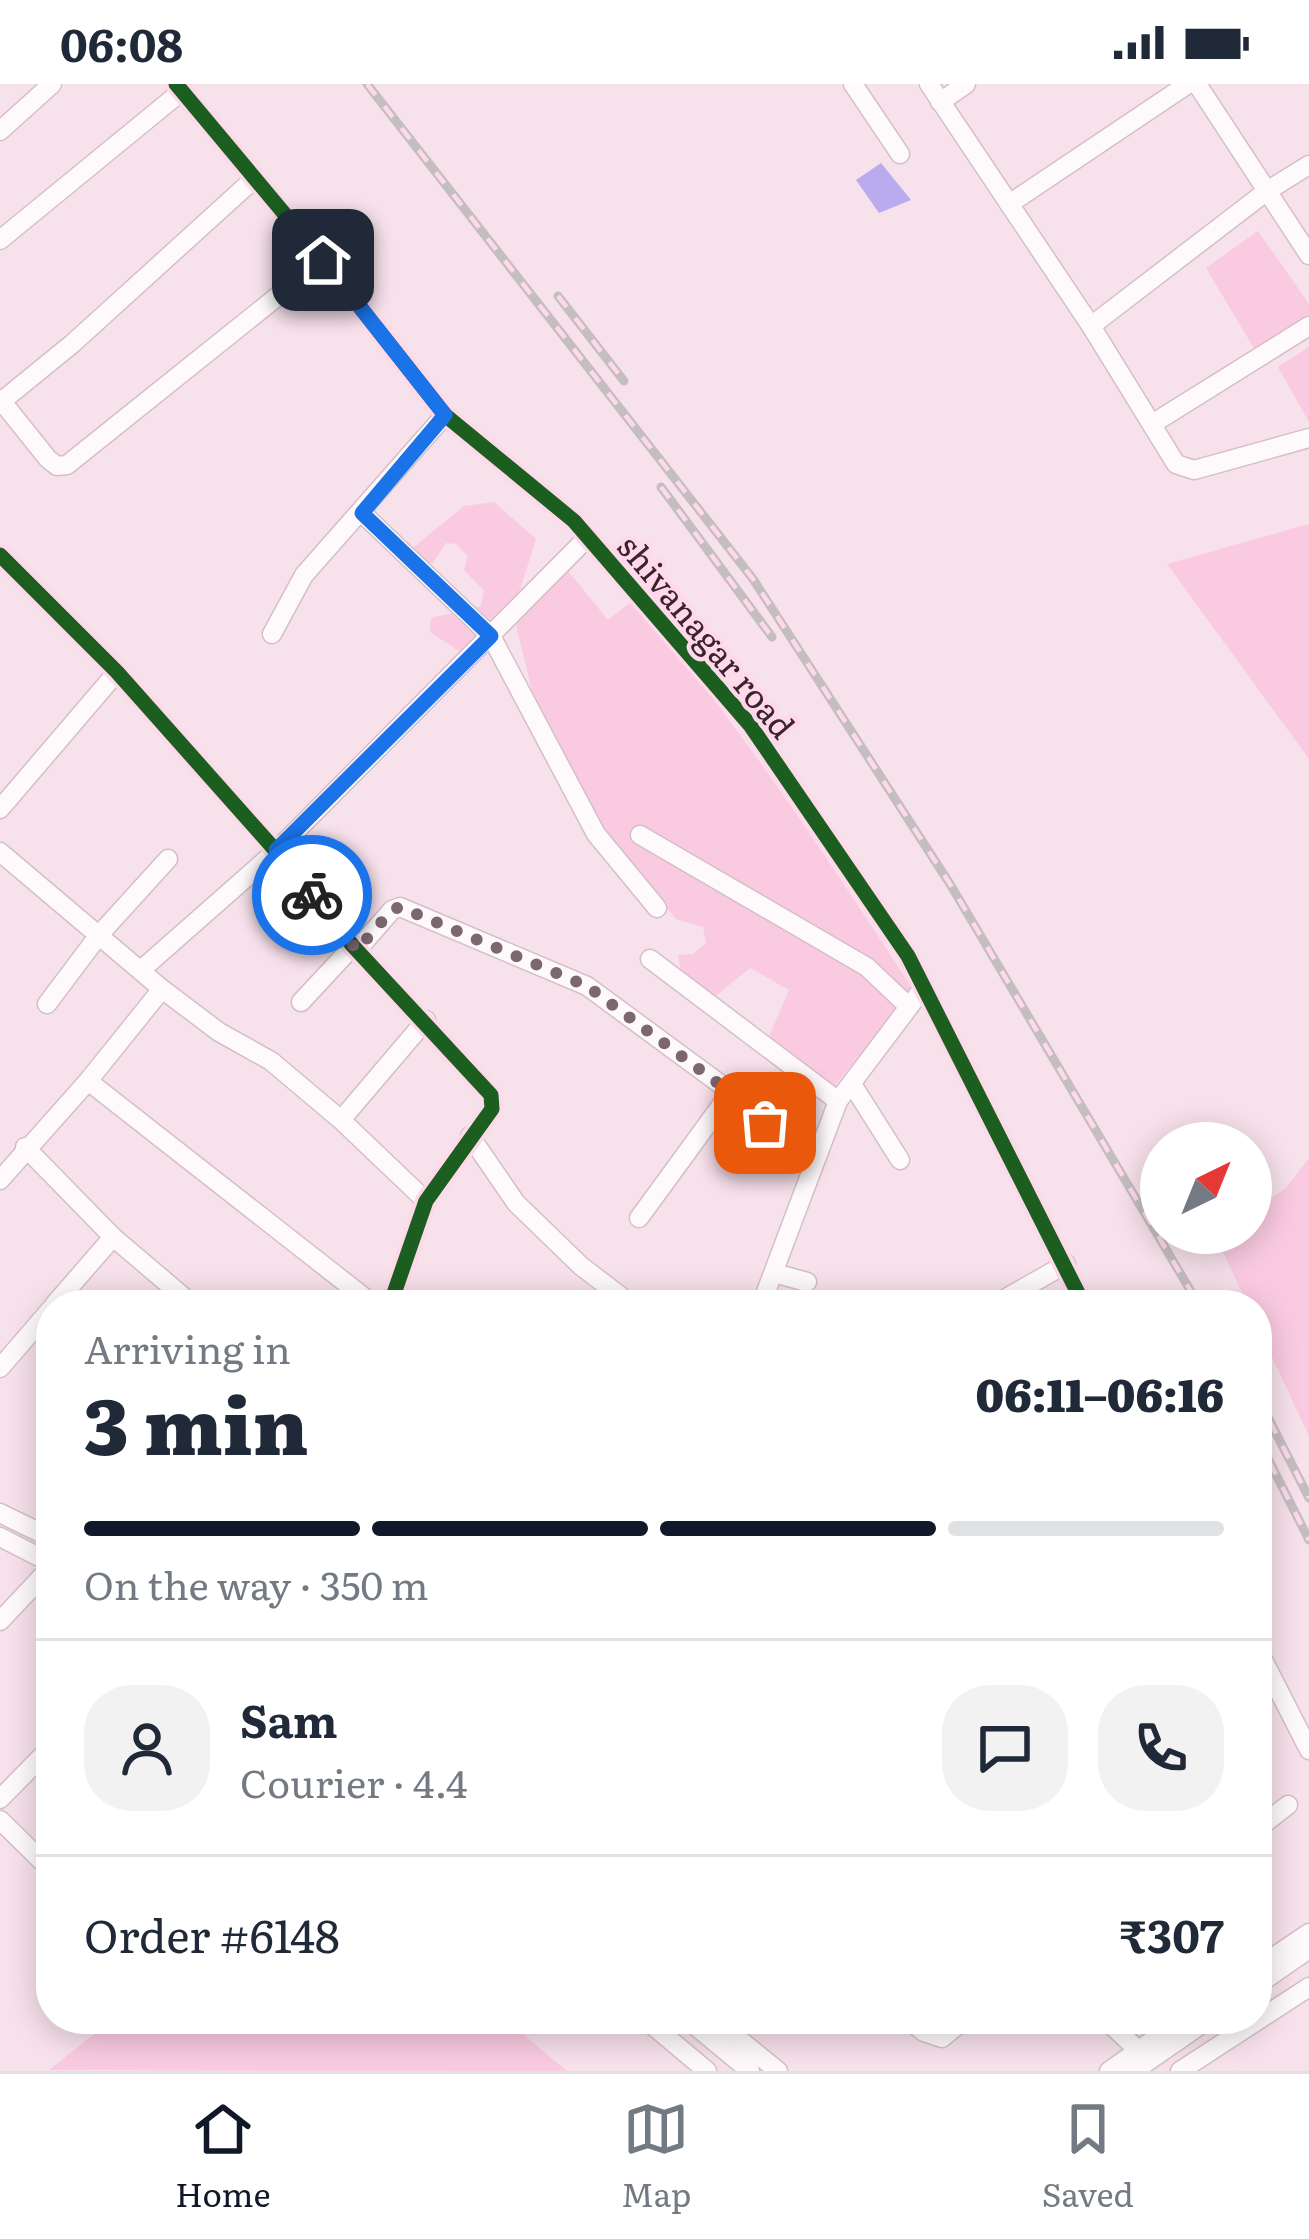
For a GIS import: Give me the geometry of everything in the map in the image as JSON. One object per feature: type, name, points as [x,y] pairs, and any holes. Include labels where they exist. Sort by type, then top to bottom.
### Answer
[{"type":"street","points":[[0,131],[52,84]]},
{"type":"street","points":[[853,84],[900,154]]},
{"type":"street","points":[[928,84],[1091,326],[1176,464],[1194,470],[1309,437]]},
{"type":"street","points":[[940,102],[967,84]]},
{"type":"street","points":[[1009,204],[1188,84]]},
{"type":"street","points":[[1197,84],[1309,256]]},
{"type":"street","points":[[0,240],[179,88]]},
{"type":"street","name":"shivanagar road","points":[[179,88],[445,415],[574,521],[751,724],[908,956],[1077,1290]]},
{"type":"street","points":[[1091,326],[1309,165]]},
{"type":"street","points":[[255,178],[72,344],[1,400],[48,459],[57,466],[67,465],[323,260]]},
{"type":"street","points":[[1152,424],[1309,326]]},
{"type":"street","points":[[272,634],[304,575],[445,415]]},
{"type":"street","points":[[362,513],[491,636],[596,834],[657,908]]},
{"type":"street","points":[[141,970],[276,850],[587,537]]},
{"type":"street","points":[[0,555],[117,673],[276,850],[355,948],[491,1095],[492,1109],[427,1201],[395,1290]]},
{"type":"street","points":[[0,808],[117,673]]},
{"type":"street","points":[[640,835],[867,967],[908,1006]]},
{"type":"street","points":[[0,852],[162,989],[219,1032],[271,1061],[427,1201]]},
{"type":"street","points":[[47,1004],[168,859]]},
{"type":"street","points":[[301,1002],[392,910],[404,908],[587,986],[730,1092],[812,1162]]},
{"type":"street","points":[[650,959],[838,1101]]},
{"type":"street","points":[[767,1290],[838,1101],[923,987]]},
{"type":"street","points":[[0,1180],[88,1082],[162,989]]},
{"type":"street","points":[[341,1120],[426,1020]]},
{"type":"street","points":[[88,1082],[355,1290]]},
{"type":"street","points":[[852,1084],[900,1160]]},
{"type":"street","points":[[639,1218],[730,1092]]},
{"type":"street","points":[[470,1136],[516,1204],[612,1290]]},
{"type":"street","points":[[0,1143],[21,1152],[175,1290]]},
{"type":"street","points":[[68,1290],[113,1237]]},
{"type":"street","points":[[1020,1290],[1066,1264]]},
{"type":"street","points":[[774,1273],[807,1282]]},
{"type":"street","points":[[0,1368],[36,1326]]},
{"type":"street","points":[[32,1330],[36,1333]]},
{"type":"street","points":[[0,1513],[36,1531]]},
{"type":"street","points":[[4,1546],[36,1559]]},
{"type":"street","points":[[0,1621],[36,1581]]},
{"type":"street","points":[[1272,1677],[1309,1750]]},
{"type":"street","points":[[0,1799],[36,1762]]},
{"type":"street","points":[[1272,1817],[1288,1805]]},
{"type":"street","points":[[0,1820],[36,1855]]},
{"type":"street","points":[[1272,1958],[1309,1933]]},
{"type":"street","points":[[1272,1975],[1309,1949]]},
{"type":"street","points":[[1272,2011],[1309,1987]]},
{"type":"street","points":[[663,2034],[707,2071]]},
{"type":"street","points":[[705,2034],[750,2071]]},
{"type":"street","points":[[732,2034],[778,2071]]},
{"type":"street","points":[[1121,2034],[1139,2051]]},
{"type":"street","points":[[1109,2071],[1162,2034]]},
{"type":"street","points":[[1134,2071],[1187,2034]]},
{"type":"street","points":[[1180,2071],[1237,2034]]},
{"type":"shaded area","points":[[881,163],[911,200],[879,213],[856,180]]},
{"type":"shaded area","points":[[1258,231],[1309,304],[1309,315],[1255,350],[1206,268]]},
{"type":"shaded area","points":[[1309,347],[1309,422],[1278,367]]},
{"type":"shaded area","points":[[494,502],[536,539],[519,593],[462,653],[430,632],[431,618],[481,606],[484,590],[464,570],[468,556],[456,544],[446,543],[433,563],[415,563],[409,551],[464,506]]},
{"type":"shaded area","points":[[1309,524],[1309,759],[1167,564]]},
{"type":"shaded area","points":[[568,571],[608,620],[633,600],[672,647],[780,790],[913,989],[833,1088],[769,1036],[789,990],[750,968],[713,998],[681,973],[678,955],[693,954],[706,943],[703,927],[676,919],[590,812],[538,716],[516,625]]},
{"type":"shaded area","points":[[1309,1158],[1309,1436],[1272,1357],[1272,1290],[1241,1290],[1224,1254],[1272,1254],[1272,1198],[1287,1187]]},
{"type":"shaded area","points":[[94,2034],[523,2034],[567,2071],[49,2070]]},
{"type":"railway","points":[[367,84],[753,579],[950,884],[1190,1290]]},
{"type":"railway","points":[[558,296],[624,381]]},
{"type":"railway","points":[[661,487],[772,637]]},
{"type":"railway","points":[[1272,1425],[1309,1498]]},
{"type":"railway","points":[[1272,1467],[1309,1540]]},
{"type":"cycle path","points":[[176,84],[445,415],[574,521],[750,725],[908,956],[1076,1290]]},
{"type":"cycle path","points":[[0,555],[117,672],[276,851],[353,946],[491,1095],[492,1109],[426,1201],[395,1290]]},
{"type":"way so far","points":[[312,895],[357,950],[400,907],[587,986],[765,1123]]},
{"type":"route","points":[[312,895],[276,850],[491,636],[362,513],[445,415],[323,260]]}]
